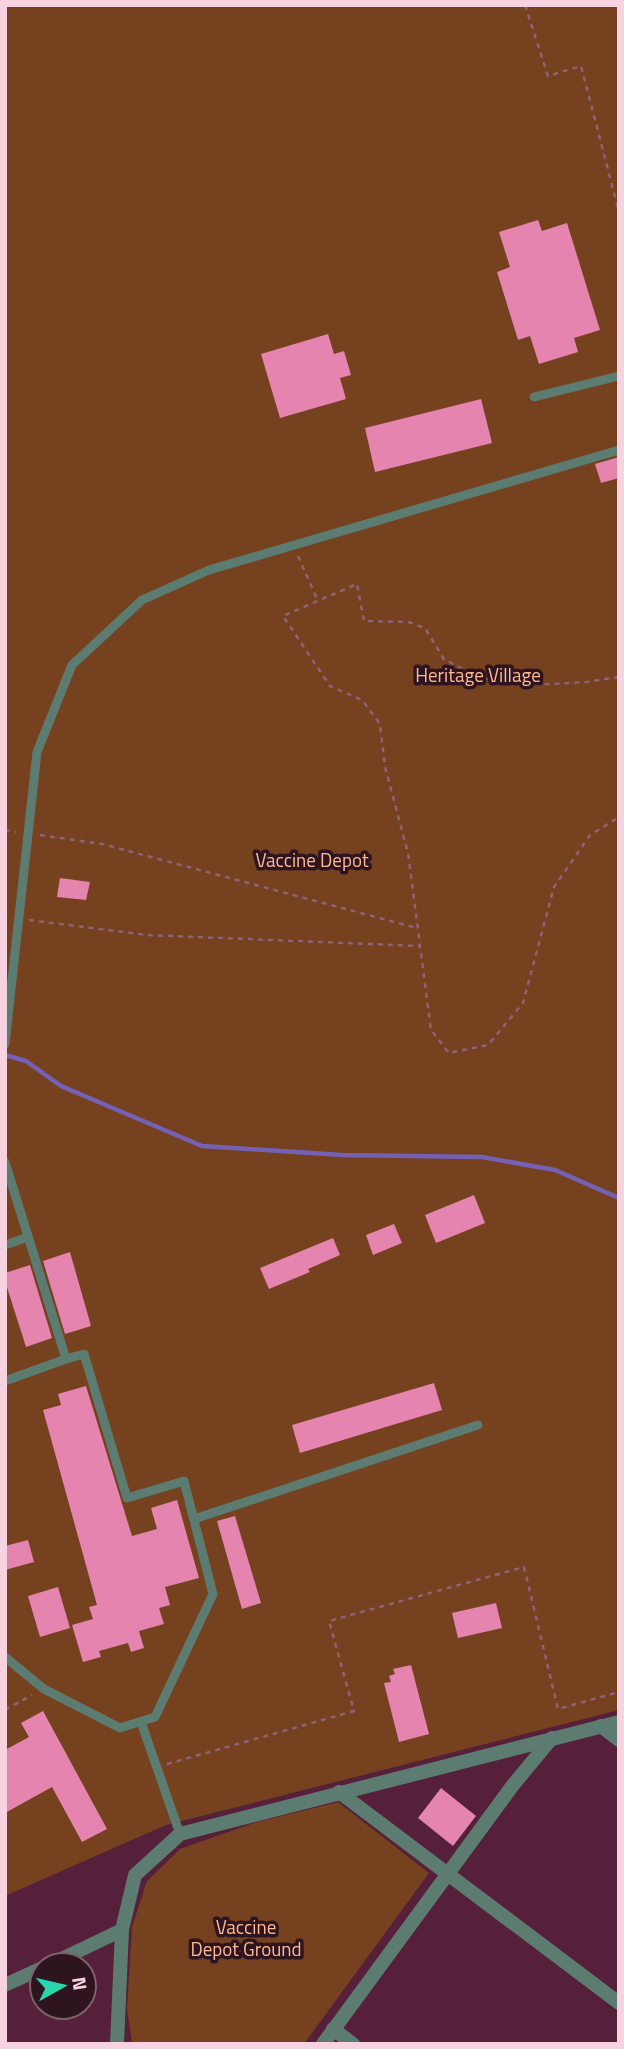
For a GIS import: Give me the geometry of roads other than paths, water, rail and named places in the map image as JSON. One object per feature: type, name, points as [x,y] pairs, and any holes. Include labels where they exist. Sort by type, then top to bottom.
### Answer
[{"type":"street","points":[[117,2044],[122,1930],[135,1875],[180,1834],[619,1722]]},
{"type":"street","points":[[601,1726],[619,1740]]},
{"type":"street","points":[[323,2044],[513,1785],[552,1738]]},
{"type":"street","points":[[339,1792],[619,2004]]},
{"type":"street","points":[[78,1951],[122,1930]]},
{"type":"street","points":[[5,1986],[28,1975]]},
{"type":"street","points":[[333,2029],[353,2044]]},
{"type":"lane","points":[[534,397],[619,376]]},
{"type":"lane","points":[[5,1044],[37,752],[72,665],[142,600],[209,570],[619,450]]},
{"type":"lane","points":[[5,1162],[66,1359]]},
{"type":"lane","points":[[5,1245],[28,1237]]},
{"type":"lane","points":[[5,1381],[84,1354],[127,1498],[184,1481],[213,1594],[155,1717],[141,1722],[120,1728],[44,1689],[5,1657]]},
{"type":"lane","points":[[194,1519],[478,1425]]},
{"type":"lane","points":[[141,1722],[180,1834]]},
{"type":"waterway","points":[[5,1055],[26,1061],[61,1086],[202,1146],[342,1155],[482,1157],[555,1170],[619,1198]]},
{"type":"park label","name":"Heritage Village","points":[[478,675]]},
{"type":"park label","name":"Vaccine Depot","points":[[312,860]]},
{"type":"park label","name":"Vaccine Depot Ground","points":[[246,1938]]}]
